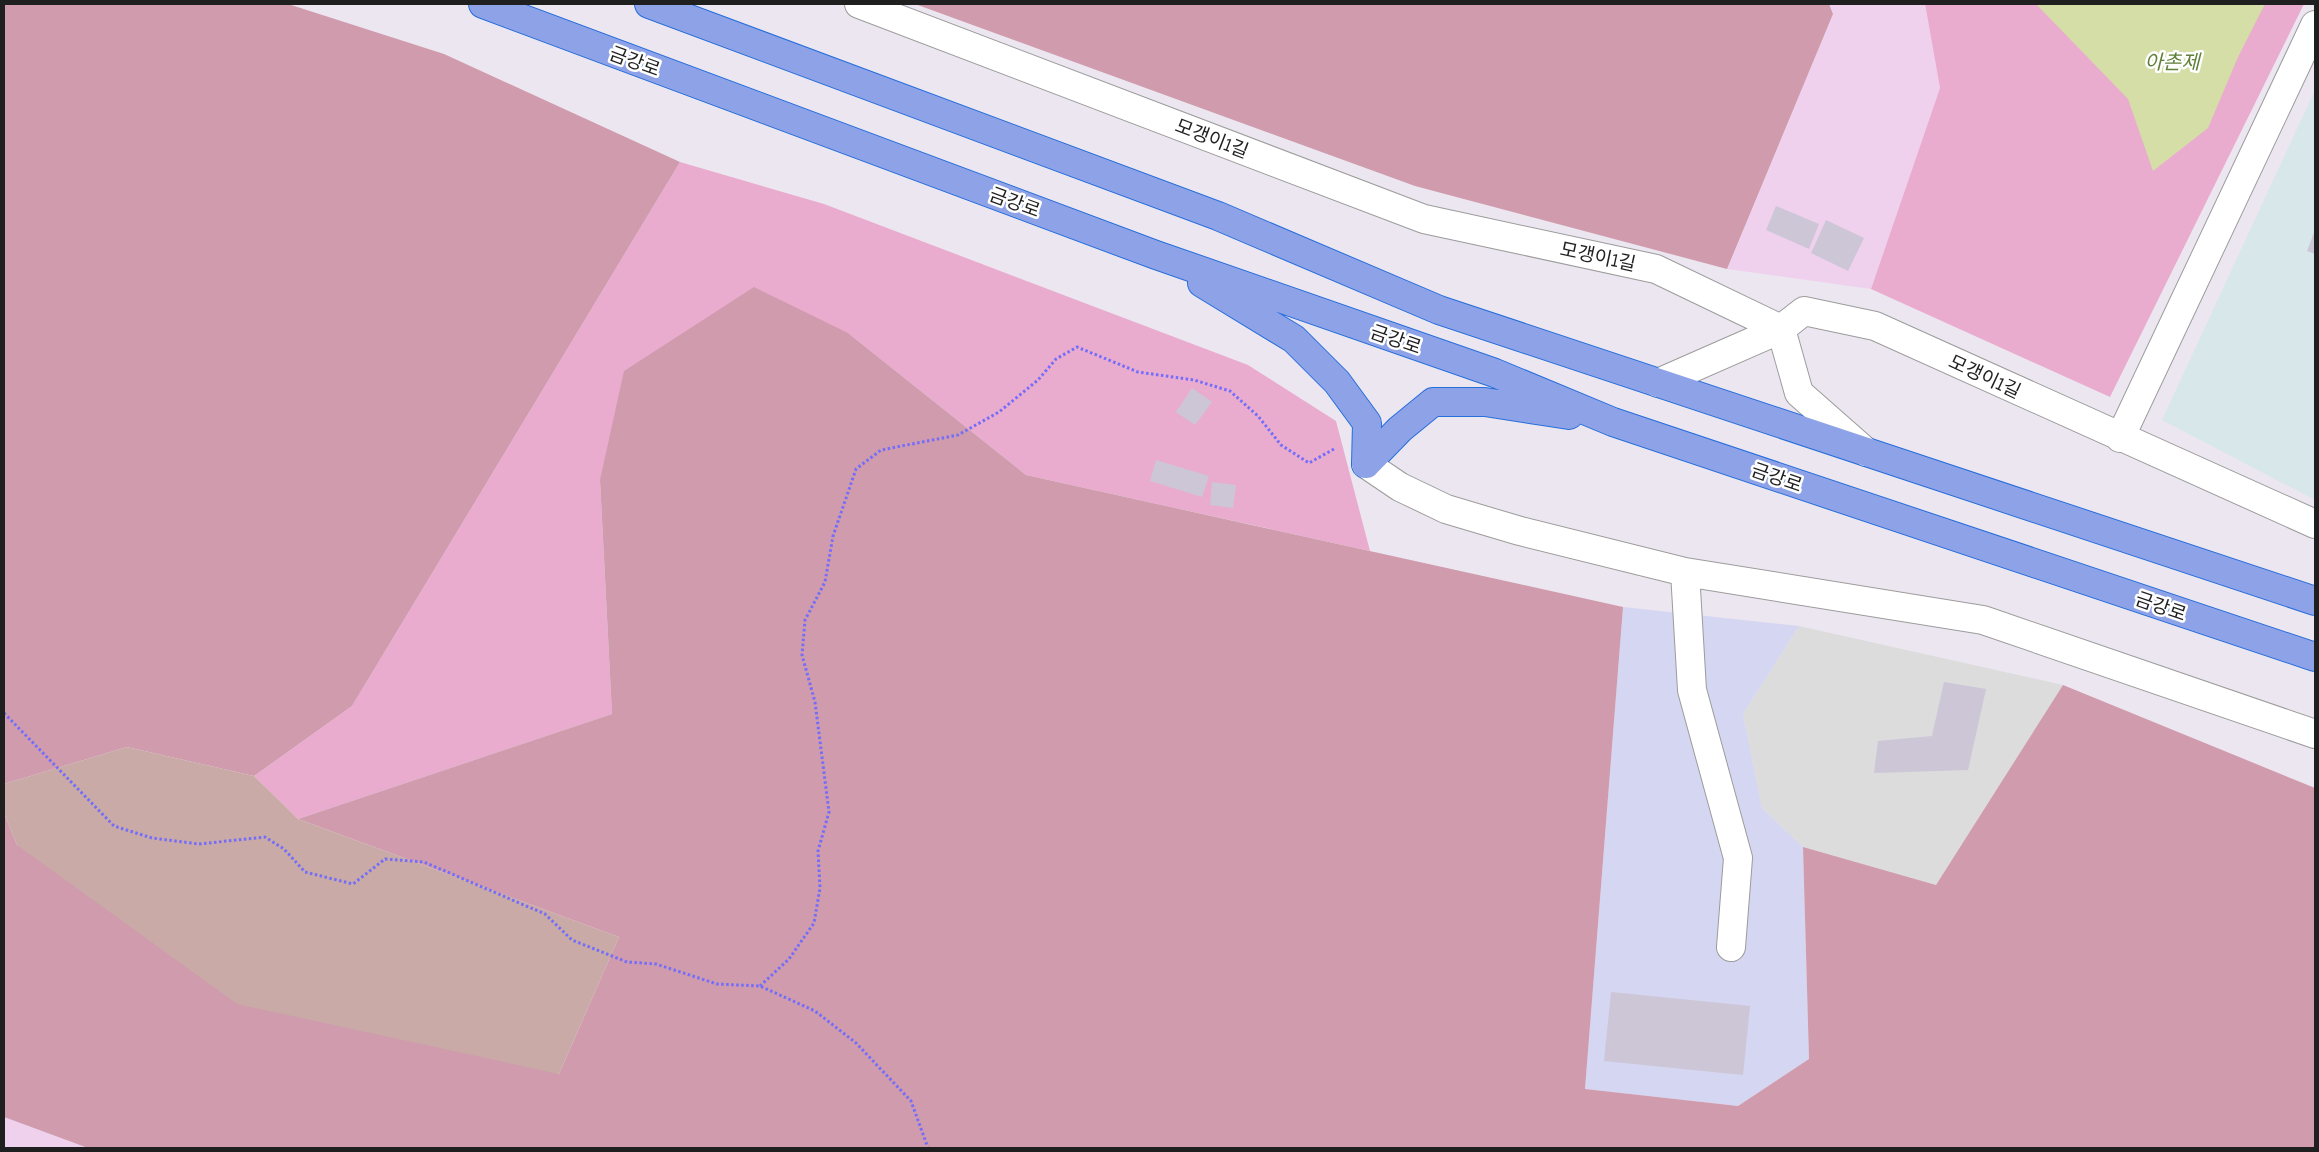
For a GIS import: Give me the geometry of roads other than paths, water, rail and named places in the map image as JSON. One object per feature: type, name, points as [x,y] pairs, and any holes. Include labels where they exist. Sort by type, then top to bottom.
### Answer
[{"type":"highway","name":"금강로","points":[[483,4],[1156,255],[1495,373],[1614,422],[2315,657]]},
{"type":"highway","points":[[649,4],[1218,216],[1439,310],[2315,601]]},
{"type":"highway","points":[[1156,255],[1294,339],[1337,382],[1367,423],[1366,464]]},
{"type":"highway","points":[[1366,464],[1400,429],[1433,402],[1485,402],[1614,422]]},
{"type":"street","name":"모갱이1길","points":[[859,4],[1424,219],[1656,269],[1781,329],[1804,312],[1875,326],[2120,438],[2315,524]]},
{"type":"street","points":[[2120,438],[2315,25]]},
{"type":"street","points":[[1658,383],[1781,329],[1799,393],[1867,453]]},
{"type":"street","points":[[1366,464],[1400,487],[1446,509],[1520,531],[1685,572],[1983,620],[2315,734]]},
{"type":"street","points":[[1685,572],[1692,690],[1738,858],[1731,948]]},
{"type":"water","name":"아촌제","points":[[2036,4],[2265,4],[2238,57],[2208,128],[2153,171],[2128,99]]}]
